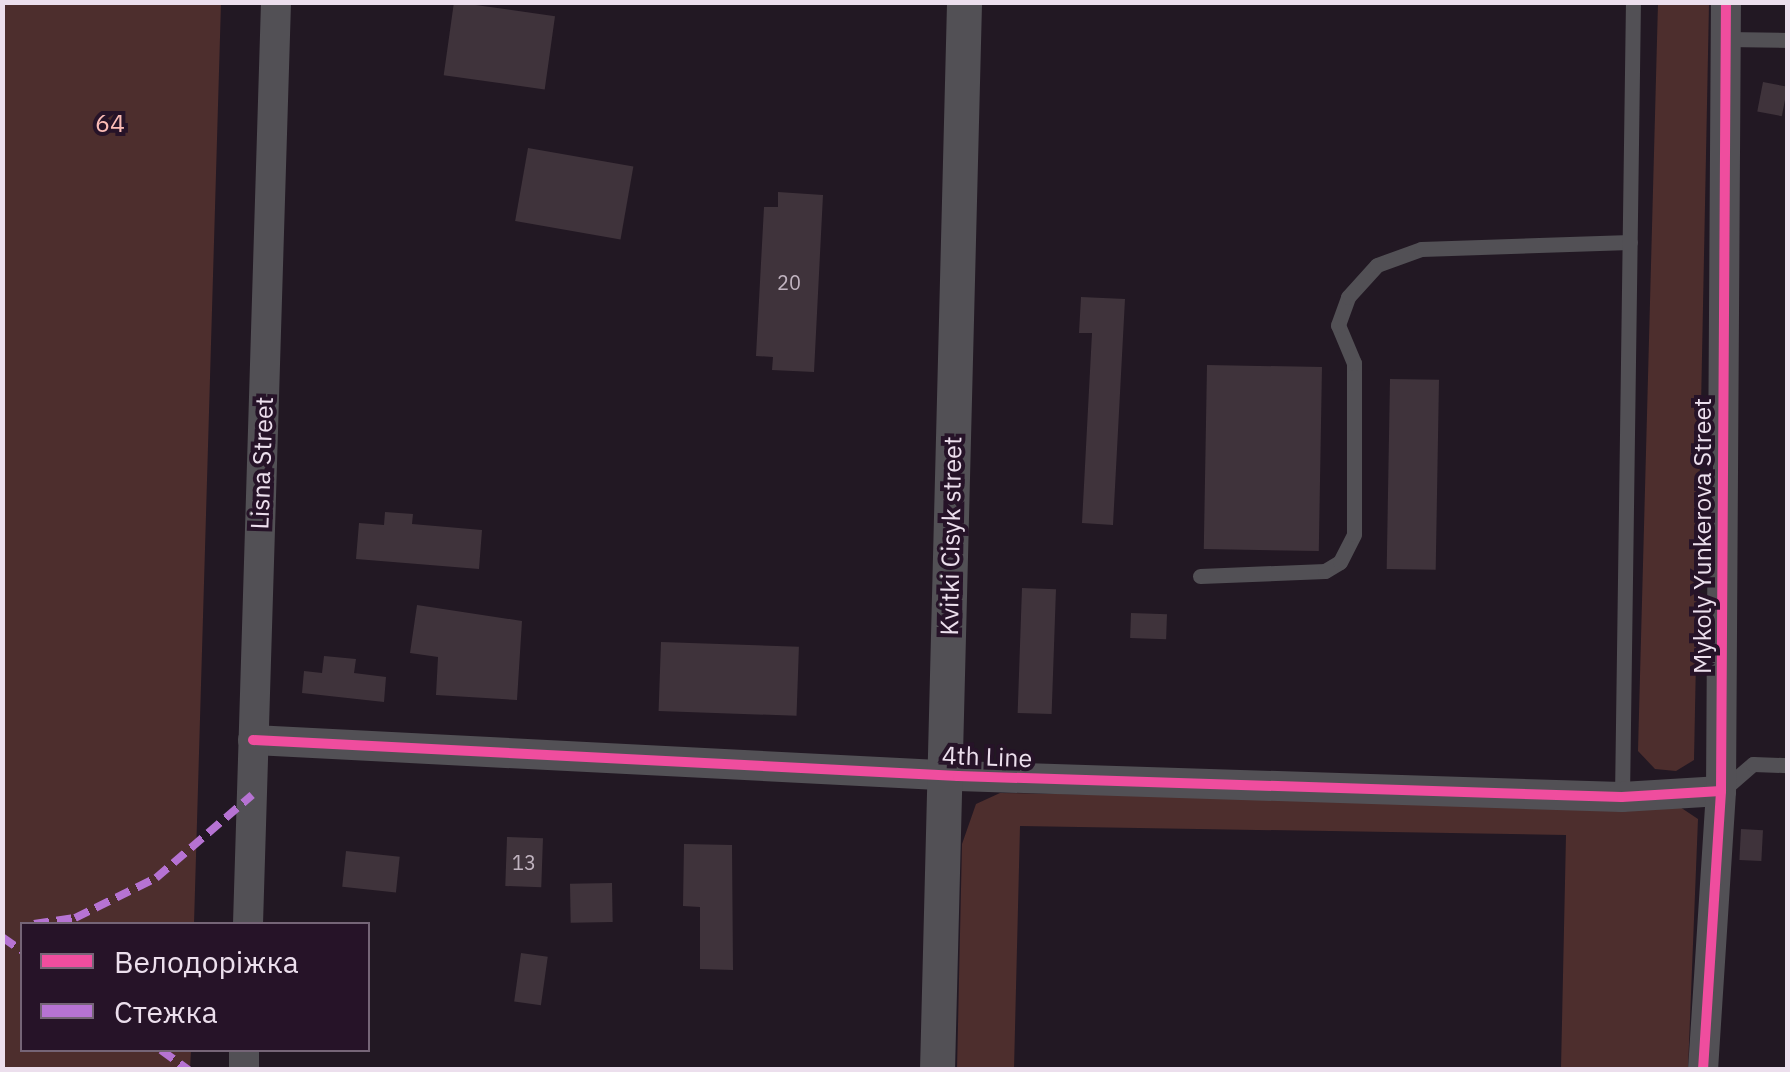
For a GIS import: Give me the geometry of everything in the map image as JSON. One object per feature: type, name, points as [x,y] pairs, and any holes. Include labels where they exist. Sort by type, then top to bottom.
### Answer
[{"type":"street","name":"Lisna Street","points":[[248,922],[276,2]]},
{"type":"street","name":"Kvitki Cisyk street","points":[[937,1070],[964,2]]},
{"type":"street","name":"Mykoly Yunkerova Street","points":[[1703,1070],[1720,791],[1726,2]]},
{"type":"street","name":"4th Line","points":[[253,740],[944,775],[1622,797],[1720,791]]},
{"type":"lane","points":[[1622,797],[1633,2]]},
{"type":"lane","points":[[1726,39],[1788,40]]},
{"type":"lane","points":[[1200,576],[1325,572],[1340,562],[1354,534],[1354,363],[1338,325],[1348,297],[1377,265],[1421,248],[1630,242]]},
{"type":"lane","points":[[1720,791],[1754,764],[1788,765]]},
{"type":"green space","name":"64","points":[[2,3],[221,3],[194,922],[20,922],[20,1052],[191,1052],[190,1069],[3,1069]]},
{"type":"green space","points":[[1658,3],[1709,3],[1694,760],[1676,771],[1655,769],[1638,751]]},
{"type":"green space","points":[[1000,793],[1677,805],[1698,819],[1688,1069],[1561,1069],[1566,835],[1020,826],[1014,1069],[957,1070],[962,844],[976,804]]},
{"type":"building","points":[[454,2],[555,16],[545,89],[444,75]]},
{"type":"building","points":[[1763,82],[1788,87],[1782,116],[1757,111]]},
{"type":"building","points":[[528,148],[633,167],[621,239],[515,221]]},
{"type":"building","points":[[778,192],[823,195],[814,372],[772,370],[773,357],[756,356],[764,207],[778,207]]},
{"type":"building","points":[[1081,297],[1125,299],[1113,525],[1082,523],[1092,333],[1079,333]]},
{"type":"building","points":[[1207,365],[1322,367],[1319,551],[1204,549]]},
{"type":"building","points":[[1390,379],[1439,380],[1436,570],[1387,569]]},
{"type":"building","points":[[385,512],[413,514],[412,524],[482,530],[479,569],[356,559],[359,523],[384,525]]},
{"type":"building","points":[[1022,588],[1056,589],[1052,714],[1018,713]]},
{"type":"building","points":[[417,605],[522,621],[517,700],[436,695],[438,657],[410,653]]},
{"type":"building","points":[[1131,613],[1167,614],[1166,639],[1130,638]]},
{"type":"building","points":[[661,642],[799,647],[797,716],[659,711]]},
{"type":"building","points":[[324,656],[356,659],[354,673],[386,677],[384,702],[302,693],[304,671],[322,673]]},
{"type":"building","points":[[1741,829],[1763,830],[1761,861],[1739,860]]},
{"type":"building","points":[[507,837],[543,838],[541,887],[505,886]]},
{"type":"building","points":[[684,844],[732,845],[733,970],[700,969],[700,907],[683,906]]},
{"type":"building","points":[[346,851],[400,857],[396,892],[342,887]]},
{"type":"building","points":[[612,883],[613,922],[571,923],[570,884]]},
{"type":"building","points":[[521,953],[548,957],[541,1005],[514,1002]]},
{"type":"marked path","points":[[48,922],[75,918],[156,878],[252,795]]},
{"type":"marked path","points":[[2,937],[20,950]]},
{"type":"marked path","points":[[164,1052],[189,1070]]},
{"type":"cycle path","points":[[1703,1070],[1721,791],[1726,2]]},
{"type":"cycle path","points":[[253,740],[958,776],[1622,797],[1721,791]]}]
